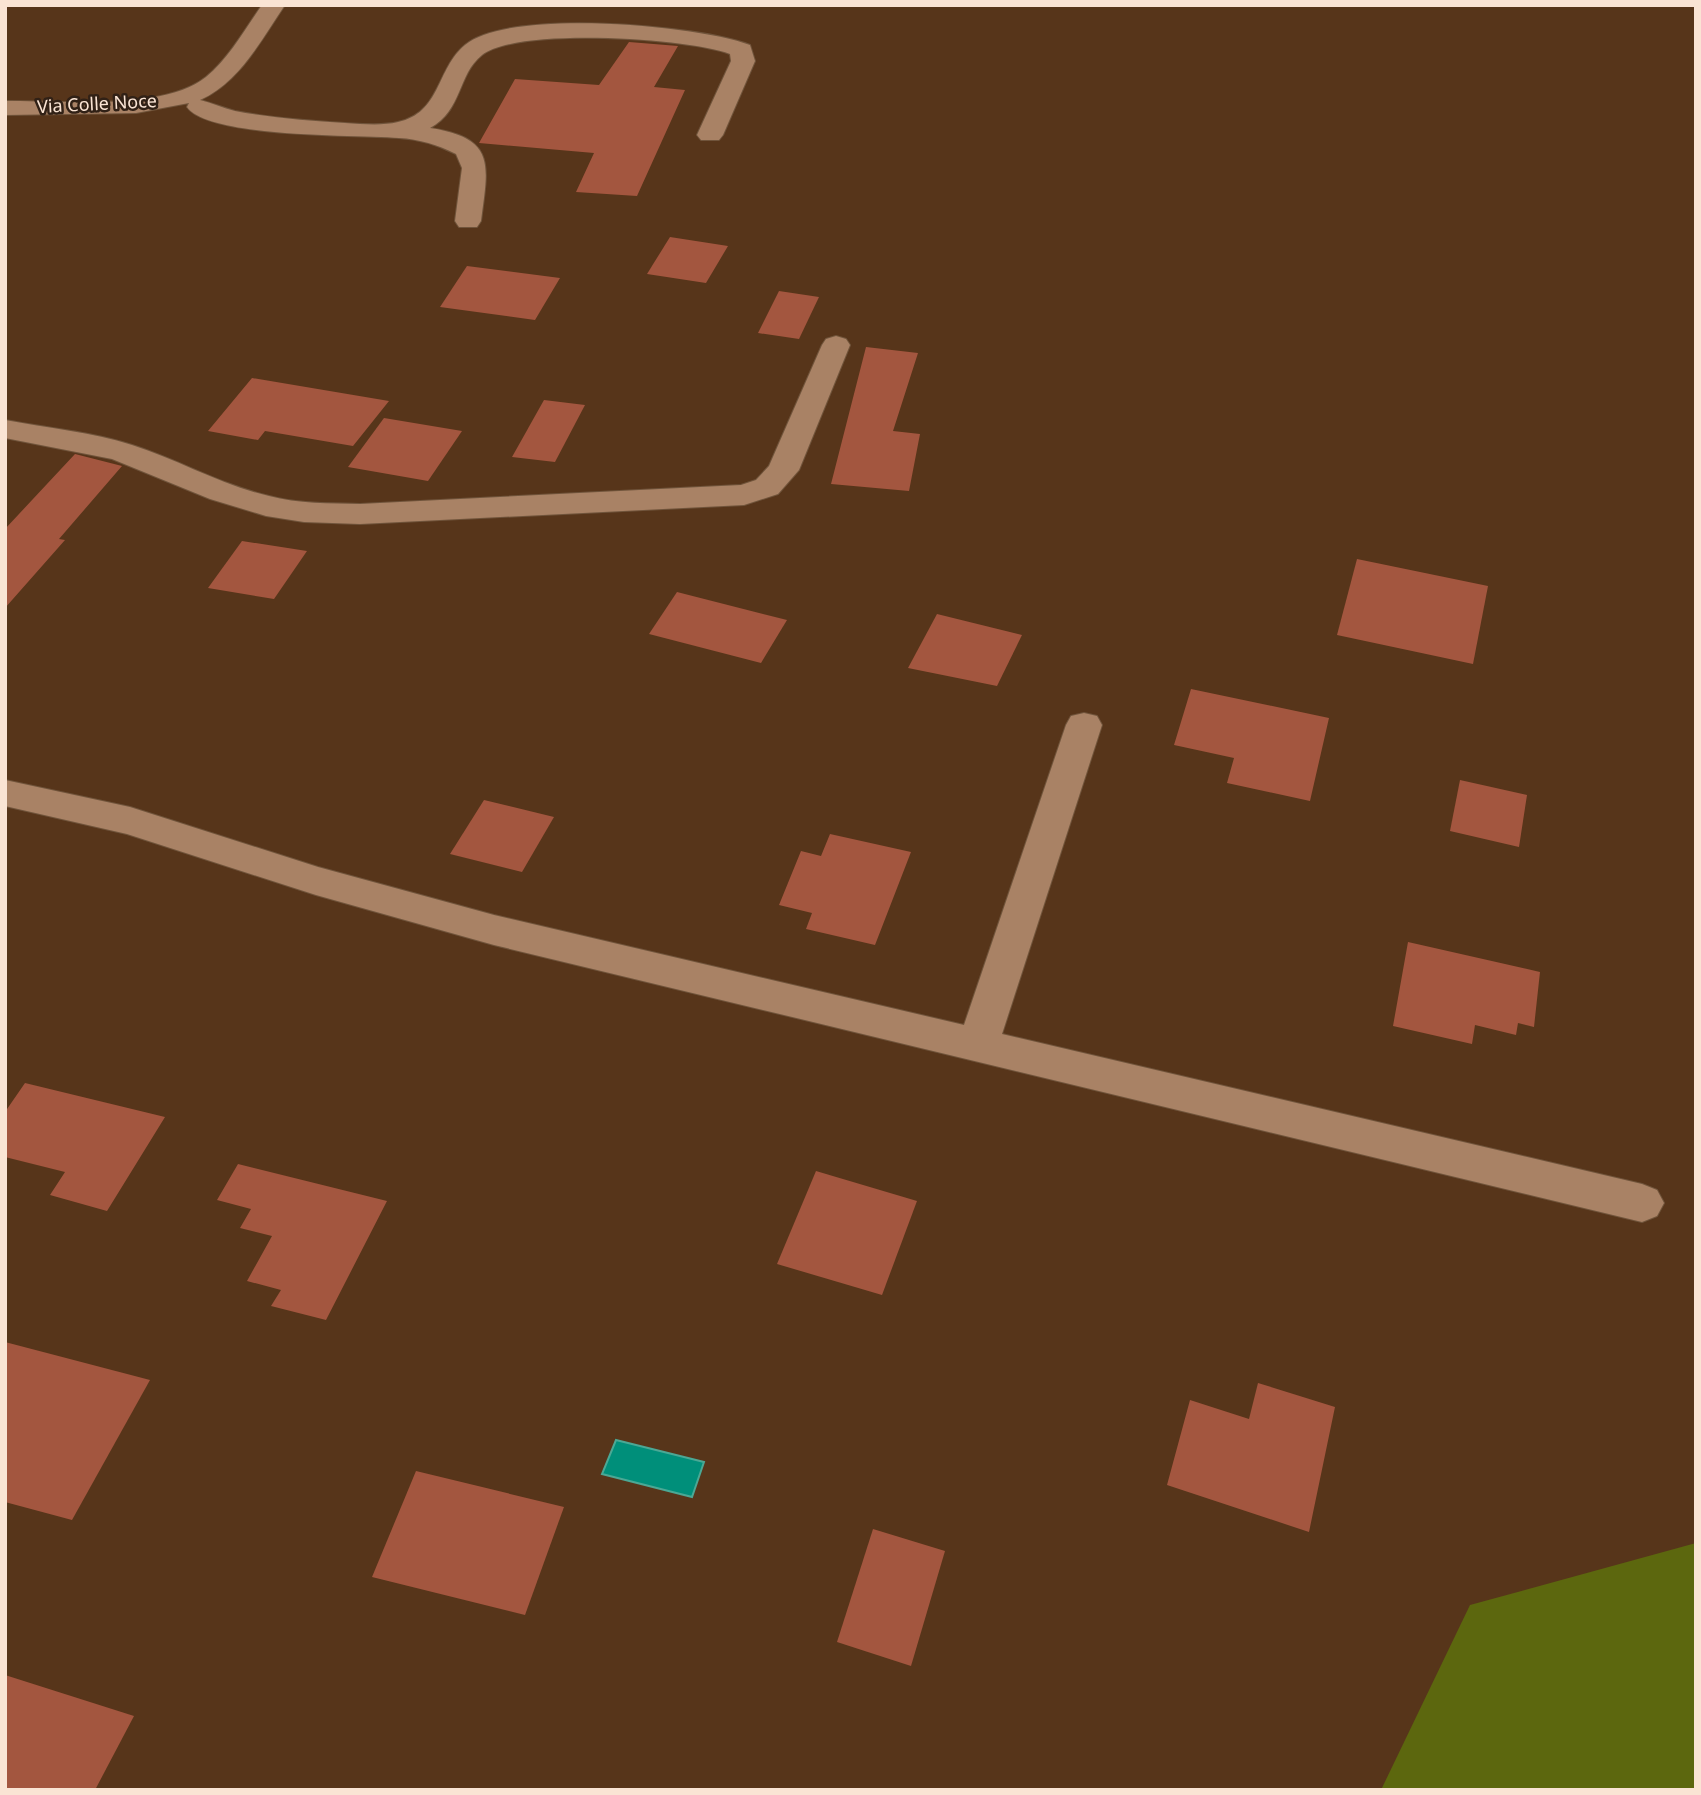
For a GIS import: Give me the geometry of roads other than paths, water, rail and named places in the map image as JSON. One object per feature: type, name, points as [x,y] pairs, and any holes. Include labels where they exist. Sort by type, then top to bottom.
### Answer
[{"type":"street","name":"Via Colle Noce","points":[[5,108],[128,105],[203,97],[274,5]]},
{"type":"street","points":[[397,130],[428,118],[437,111],[461,65],[481,45],[523,35],[592,31],[719,42],[742,50],[743,61],[710,135]]},
{"type":"street","points":[[203,97],[235,119],[397,130],[442,137],[467,149],[475,168],[468,221]]},
{"type":"street","points":[[5,429],[106,447],[160,464],[235,497],[303,512],[360,513],[731,497],[767,487],[783,470],[836,345]]},
{"type":"street","points":[[978,1045],[1084,725]]},
{"type":"street","points":[[5,793],[130,821],[290,873],[433,915],[1642,1203]]},
{"type":"water","points":[[616,1440],[704,1462],[692,1497],[602,1474]]}]
